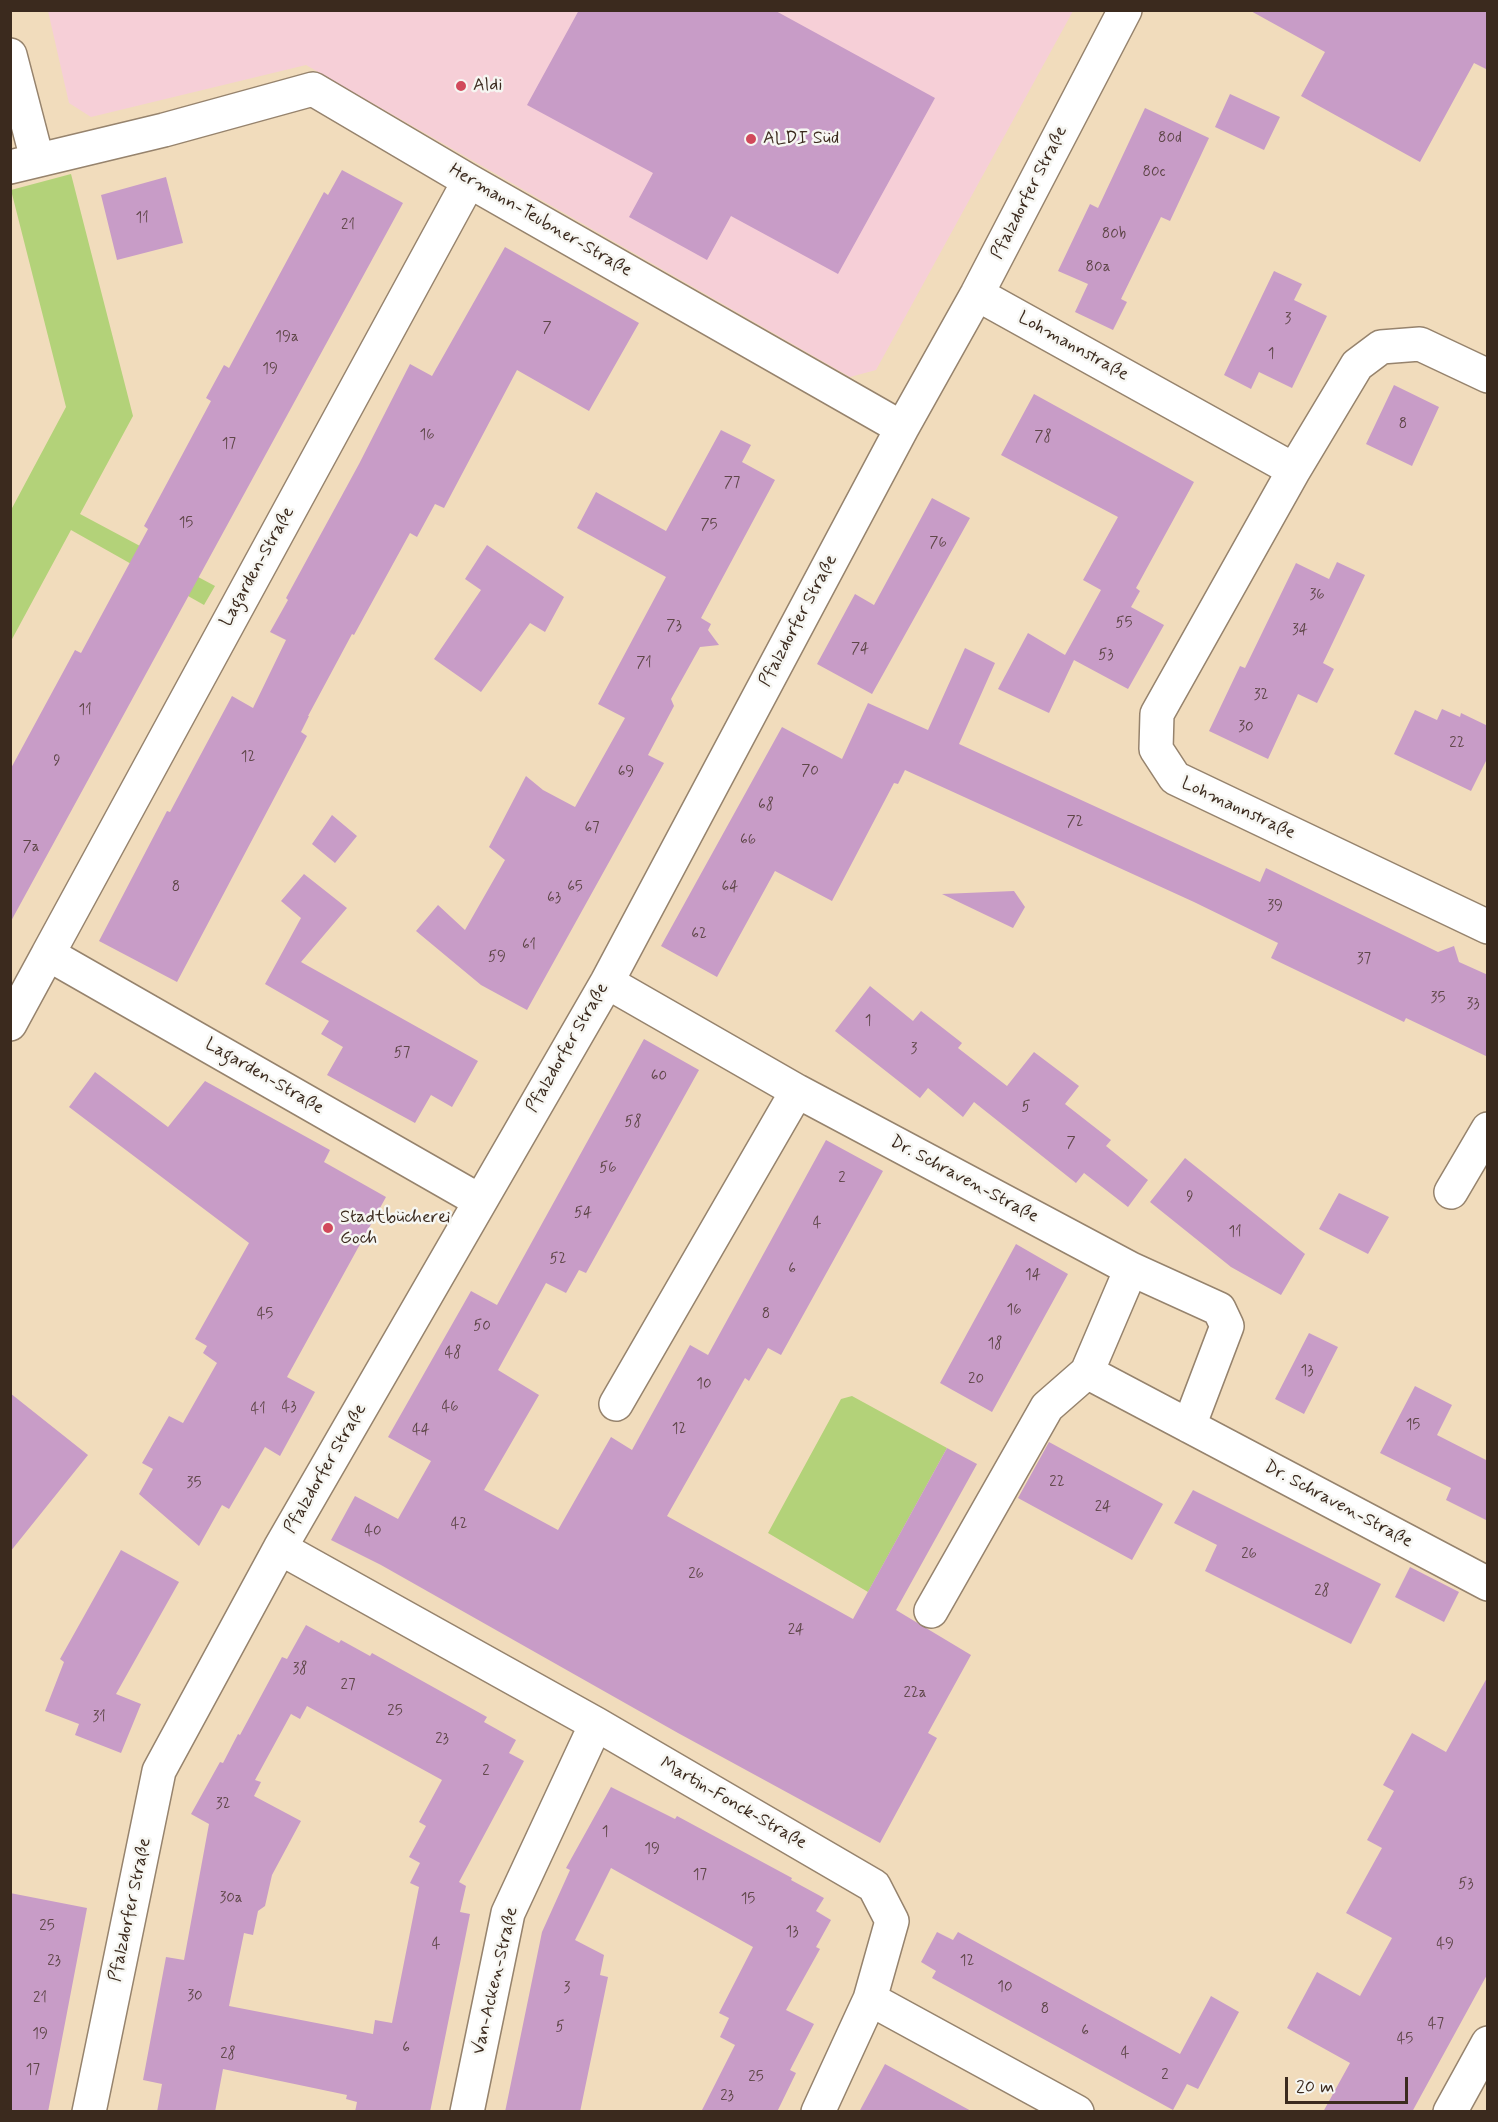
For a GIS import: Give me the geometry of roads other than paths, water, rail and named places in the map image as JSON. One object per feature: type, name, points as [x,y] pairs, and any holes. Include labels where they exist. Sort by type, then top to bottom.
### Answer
[{"type":"street","name":"Pfalzdorfer Straße","points":[[89,2112],[159,1771],[280,1548],[607,982],[902,429],[977,294],[1125,10]]},
{"type":"street","points":[[10,55],[24,163]]},
{"type":"street","name":"Hermann-Teubner-Straße","points":[[24,163],[313,89],[902,429]]},
{"type":"street","name":"Lagarden-Straße","points":[[10,1024],[469,181]]},
{"type":"street","name":"Lohmannstraße","points":[[977,294],[1294,470]]},
{"type":"street","name":"Lohmannstraße","points":[[1488,376],[1420,344],[1381,347],[1357,365],[1294,470],[1157,714],[1156,748],[1175,778],[1488,927]]},
{"type":"street","name":"Lagarden-Straße","points":[[48,954],[480,1200]]},
{"type":"street","name":"Dr. Schraven-Straße","points":[[607,982],[797,1091],[1131,1269],[1219,1310],[1227,1326],[1189,1426]]},
{"type":"street","points":[[616,1404],[797,1091]]},
{"type":"street","points":[[1451,1192],[1488,1130]]},
{"type":"street","points":[[931,1611],[1047,1407],[1087,1372],[1131,1269]]},
{"type":"street","name":"Dr. Schraven-Straße","points":[[1087,1372],[1488,1584]]},
{"type":"street","name":"Martin-Fonck-Straße","points":[[280,1548],[596,1724],[874,1886],[892,1921],[870,1999]]},
{"type":"street","name":"Van-Acken-Straße","points":[[467,2112],[508,1913],[596,1724]]},
{"type":"street","points":[[818,2112],[870,1999],[1077,2112]]},
{"type":"street","points":[[1450,2112],[1488,2043]]},
{"type":"place","name":"Aldi","points":[[461,86]]},
{"type":"place","name":"ALDI Süd","points":[[751,139]]},
{"type":"place","name":"Stadtbücherei Goch","points":[[328,1228]]}]
